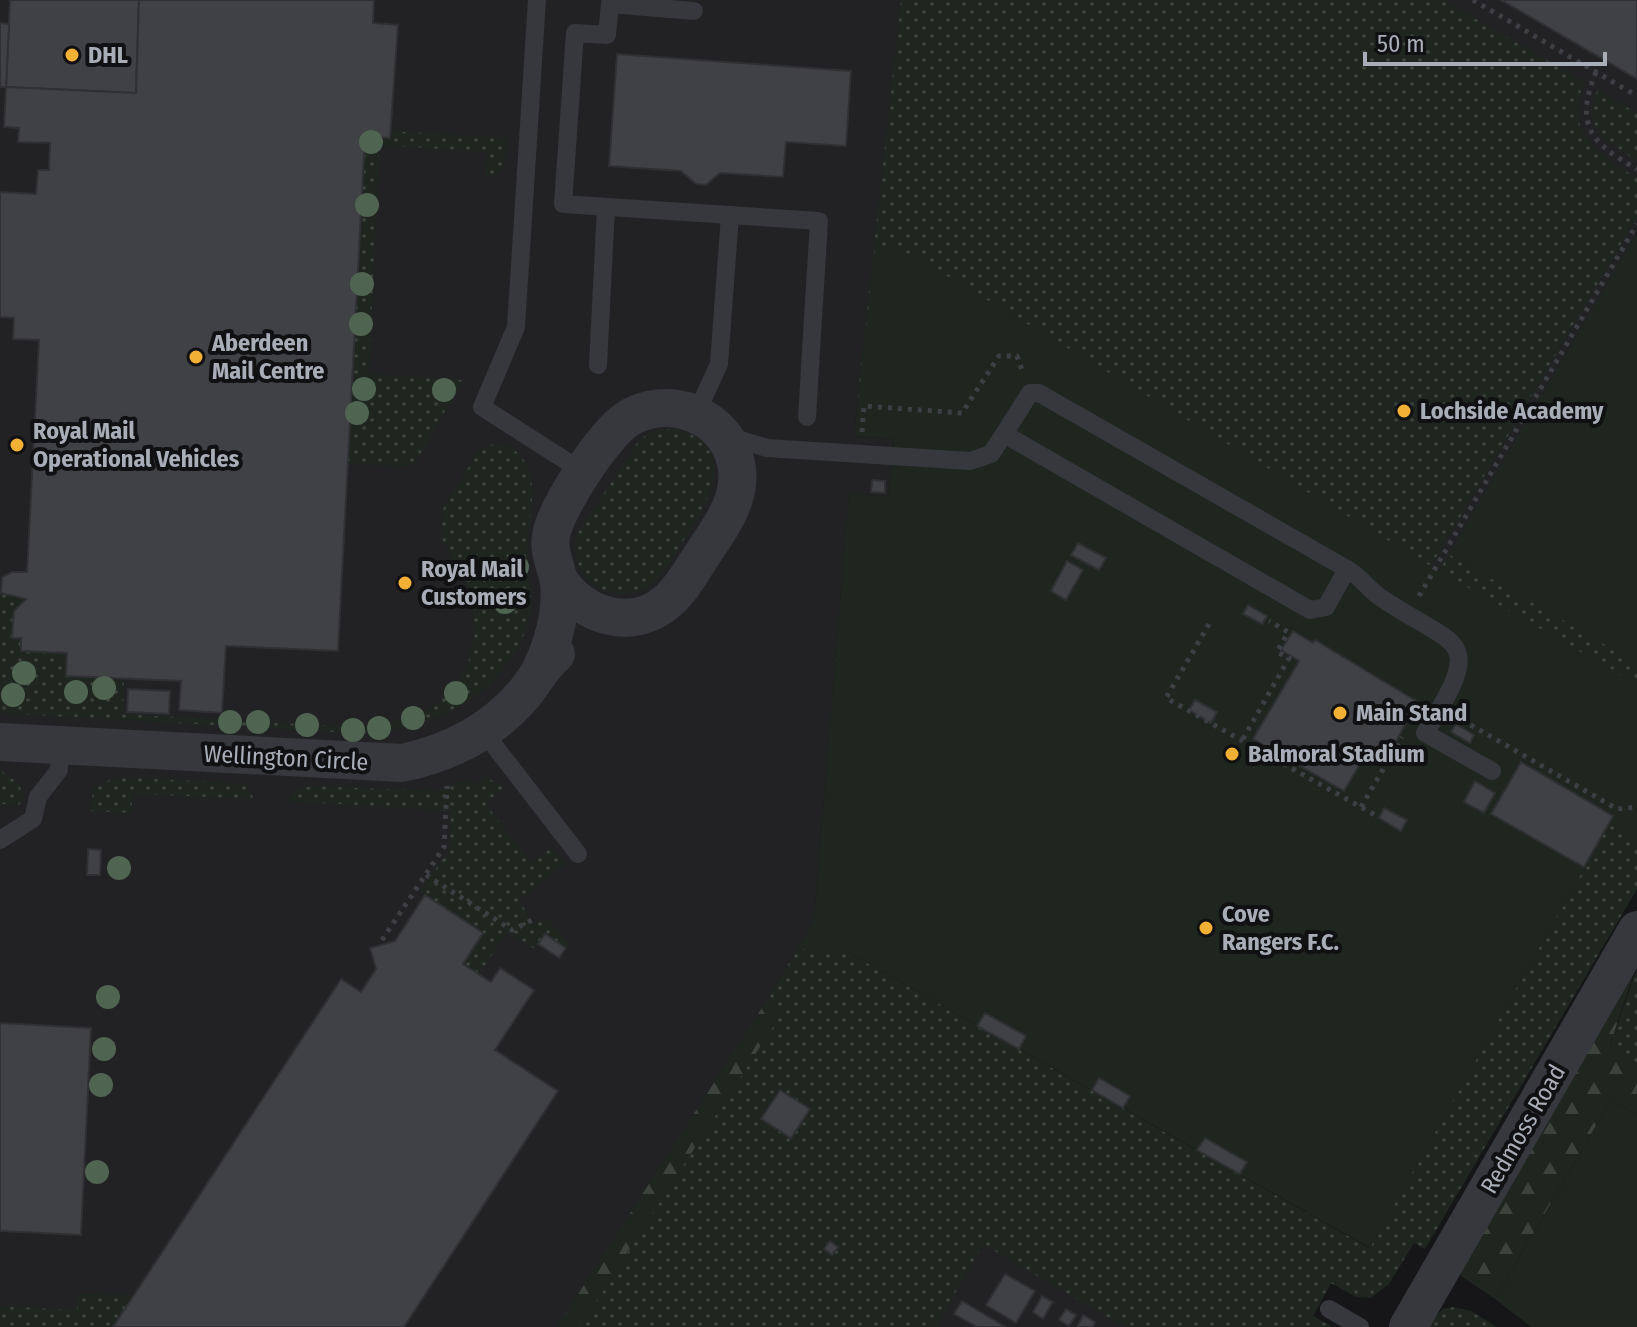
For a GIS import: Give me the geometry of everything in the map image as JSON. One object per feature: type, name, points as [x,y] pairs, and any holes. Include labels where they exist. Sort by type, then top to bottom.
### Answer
[{"type":"street","points":[[672,408],[708,423],[735,458],[738,482],[727,517],[674,595],[648,613],[614,618],[582,606],[559,580],[551,559],[551,536],[557,516],[585,473],[608,437],[636,414],[672,408]]},
{"type":"street","name":"Wellington Circle","points":[[540,671],[554,637],[559,580]]},
{"type":"street","name":"Wellington Circle","points":[[0,742],[371,764],[402,763],[449,749],[483,731],[516,703],[540,671],[575,637],[614,618]]},
{"type":"street","name":"Redmoss Road","points":[[1408,1327],[1637,930]]},
{"type":"lane","points":[[537,0],[516,327],[482,407],[585,473]]},
{"type":"lane","points":[[694,11],[610,4],[607,35],[575,33],[563,204],[819,221],[807,417]]},
{"type":"lane","points":[[598,365],[606,207]]},
{"type":"lane","points":[[730,215],[719,364],[708,423],[750,444],[783,449],[970,461],[991,454],[1030,393],[1041,394],[1347,569],[1379,596],[1446,635],[1458,653],[1457,677],[1425,733],[1492,771]]},
{"type":"lane","points":[[1004,434],[1310,610],[1326,607],[1347,569]]},
{"type":"lane","points":[[738,482],[751,466],[783,449]]},
{"type":"lane","points":[[483,731],[578,854]]},
{"type":"lane","points":[[0,840],[17,833],[33,819],[38,797],[59,770],[60,746]]},
{"type":"lane","points":[[1329,1309],[1360,1327]]},
{"type":"path","points":[[1473,0],[1637,96]]},
{"type":"path","points":[[1596,72],[1585,105],[1588,127],[1600,146],[1637,169]]},
{"type":"path","points":[[1409,613],[1637,224]]},
{"type":"path","points":[[862,435],[864,406],[962,413],[1001,355],[1017,356],[1030,393]]},
{"type":"path","points":[[1243,739],[1289,658],[1277,652],[1288,632],[1269,621]]},
{"type":"path","points":[[1209,624],[1166,698],[1375,815]]},
{"type":"path","points":[[1361,807],[1415,714],[1436,715],[1617,809],[1637,807]]},
{"type":"path","points":[[382,940],[444,847],[449,749]]},
{"type":"path","points":[[426,875],[512,930],[532,920]]},
{"type":"shaded area","points":[[0,0],[901,0],[892,94],[953,0],[1637,0],[1637,684],[1439,571],[912,255],[876,245],[854,436],[894,439],[888,497],[849,494],[814,921],[769,997],[1273,1327],[0,1327]]},
{"type":"green space","name":"Lochside Academy","points":[[901,0],[1443,0],[1585,82],[1579,99],[1581,128],[1598,151],[1637,178],[1637,217],[1427,573],[857,403]]},
{"type":"green space","points":[[1598,90],[1637,113],[1637,160],[1617,148],[1594,124],[1593,102]]},
{"type":"green space","points":[[391,131],[506,138],[505,164],[494,175],[486,176],[487,152],[379,145],[369,374],[463,380],[415,463],[406,466],[348,464],[365,136],[390,138]]},
{"type":"green space","points":[[1637,233],[1637,663],[1449,554]]},
{"type":"green space","name":"Balmoral Stadium","points":[[876,244],[912,255],[1439,571],[1637,684],[1637,839],[1609,824],[1370,1248],[848,952],[797,949],[814,921],[849,494],[888,496],[894,439],[854,436]]},
{"type":"green space","points":[[671,429],[694,436],[708,447],[714,460],[709,493],[692,528],[655,581],[636,592],[621,594],[606,591],[587,579],[580,569],[575,546],[577,534],[640,439],[655,431]]},
{"type":"green space","points":[[503,444],[518,453],[527,465],[531,479],[527,544],[530,612],[520,643],[501,671],[484,689],[455,708],[421,722],[370,734],[0,713],[0,593],[26,599],[14,611],[12,637],[21,638],[21,651],[67,653],[67,676],[124,679],[123,714],[370,728],[428,711],[453,690],[468,664],[474,636],[472,592],[441,537],[443,509],[477,453],[489,445]]},
{"type":"green space","points":[[890,480],[848,952],[1369,1248],[1615,813],[1637,811],[1637,889],[1425,1249],[1414,1243],[1389,1284],[1371,1298],[1356,1297],[1331,1283],[1313,1316],[1333,1327],[1125,1327],[983,1244],[936,1327],[580,1327],[777,1019],[769,997],[814,921],[849,494],[888,496]],"holes":[[[780,1090],[809,1109],[791,1138],[761,1119]]]},
{"type":"green space","points":[[1449,554],[1637,663],[1637,803],[1435,578]]},
{"type":"green space","points":[[0,770],[18,783],[25,797],[19,805],[0,804]]},
{"type":"green space","points":[[483,775],[504,788],[485,803],[532,863],[551,848],[565,864],[519,900],[534,924],[547,918],[569,943],[566,948],[545,934],[535,949],[507,932],[479,974],[463,964],[483,933],[420,891],[449,850],[451,811],[288,801],[296,790],[312,786],[440,791],[458,782],[481,783]]},
{"type":"green space","points":[[125,777],[246,784],[254,799],[133,794],[131,813],[91,811],[93,789],[110,780]]},
{"type":"green space","points":[[1637,968],[1637,1064],[1610,1046]]},
{"type":"green space","points":[[1634,973],[1610,1045],[1637,1064],[1637,1115],[1611,1100],[1495,1299],[1461,1276],[1460,1265]]},
{"type":"green space","points":[[769,997],[778,1019],[579,1327],[557,1327]]},
{"type":"green space","points":[[1611,1100],[1637,1115],[1637,1327],[1531,1327],[1495,1299]]},
{"type":"green space","points":[[78,1294],[135,1295],[113,1327],[0,1327],[0,1306],[77,1310]]},
{"type":"green space","points":[[1454,1307],[1471,1311],[1497,1327],[1424,1327],[1443,1309]]},
{"type":"building","name":"DHL","points":[[10,0],[139,0],[136,93],[6,87]]},
{"type":"building","name":"Aberdeen Mail Centre","points":[[139,0],[374,0],[373,23],[398,25],[390,138],[365,136],[338,651],[226,646],[222,713],[179,710],[181,681],[66,676],[67,653],[21,651],[21,638],[12,638],[14,611],[26,599],[1,593],[2,577],[12,572],[27,572],[39,340],[13,339],[14,318],[0,317],[0,192],[36,194],[38,170],[49,170],[50,143],[18,142],[19,128],[4,127],[6,87],[136,93]]},
{"type":"building","points":[[1501,0],[1637,0],[1637,79]]},
{"type":"building","points":[[0,23],[9,24],[6,87],[0,87]]},
{"type":"building","points":[[617,54],[851,71],[846,146],[786,142],[783,177],[720,173],[706,185],[696,184],[681,171],[609,166]]},
{"type":"building","points":[[872,480],[885,481],[885,493],[871,492]]},
{"type":"building","points":[[1078,543],[1106,558],[1099,570],[1071,555]]},
{"type":"building","points":[[1067,561],[1083,570],[1066,600],[1051,591]]},
{"type":"building","points":[[1248,605],[1267,616],[1262,624],[1243,614]]},
{"type":"building","name":"Main Stand","points":[[1293,631],[1313,643],[1315,640],[1418,702],[1386,759],[1363,746],[1360,750],[1366,754],[1344,791],[1253,739],[1299,661],[1281,650]]},
{"type":"building","points":[[128,689],[170,691],[169,714],[127,712]]},
{"type":"building","points":[[1195,700],[1217,712],[1211,723],[1189,710]]},
{"type":"building","points":[[1456,724],[1474,735],[1470,743],[1451,732]]},
{"type":"building","points":[[1521,762],[1613,816],[1584,867],[1491,814]]},
{"type":"building","points":[[1475,781],[1495,793],[1484,813],[1464,802]]},
{"type":"building","points":[[1384,808],[1407,820],[1401,831],[1379,818]]},
{"type":"building","points":[[88,849],[101,850],[100,875],[87,875]]},
{"type":"building","points":[[425,895],[483,933],[463,964],[491,982],[500,968],[534,990],[495,1050],[558,1091],[404,1327],[113,1327],[341,979],[361,992],[376,969],[370,948],[395,941]]},
{"type":"building","points":[[545,934],[566,948],[559,958],[538,944]]},
{"type":"building","points":[[985,1013],[1026,1036],[1019,1049],[977,1026]]},
{"type":"building","points":[[0,1023],[91,1028],[81,1235],[0,1231]]},
{"type":"building","points":[[1099,1078],[1130,1096],[1123,1108],[1092,1090]]},
{"type":"building","points":[[780,1090],[810,1109],[791,1138],[761,1119]]},
{"type":"building","points":[[1205,1138],[1247,1162],[1240,1174],[1197,1150]]},
{"type":"building","points":[[830,1241],[838,1247],[832,1255],[824,1249]]},
{"type":"building","points":[[1005,1274],[1035,1291],[1016,1323],[986,1305]]},
{"type":"building","points":[[1042,1296],[1053,1302],[1043,1319],[1033,1312]]},
{"type":"building","points":[[962,1301],[1006,1327],[977,1327],[954,1314]]},
{"type":"building","points":[[1066,1309],[1076,1315],[1069,1326],[1059,1320]]},
{"type":"building","points":[[1083,1315],[1095,1322],[1093,1327],[1077,1327]]},
{"type":"place","name":"DHL","points":[[72,55]]},
{"type":"place","name":"Aberdeen Mail Centre","points":[[196,357]]},
{"type":"place","name":"Lochside Academy","points":[[1404,411]]},
{"type":"place","name":"Royal Mail Operational Vehicles","points":[[17,445]]},
{"type":"place","name":"Royal Mail Customers","points":[[405,583]]},
{"type":"place","name":"Main Stand","points":[[1340,713]]},
{"type":"place","name":"Balmoral Stadium","points":[[1232,754]]},
{"type":"place","name":"Cove Rangers F.C.","points":[[1206,928]]}]
